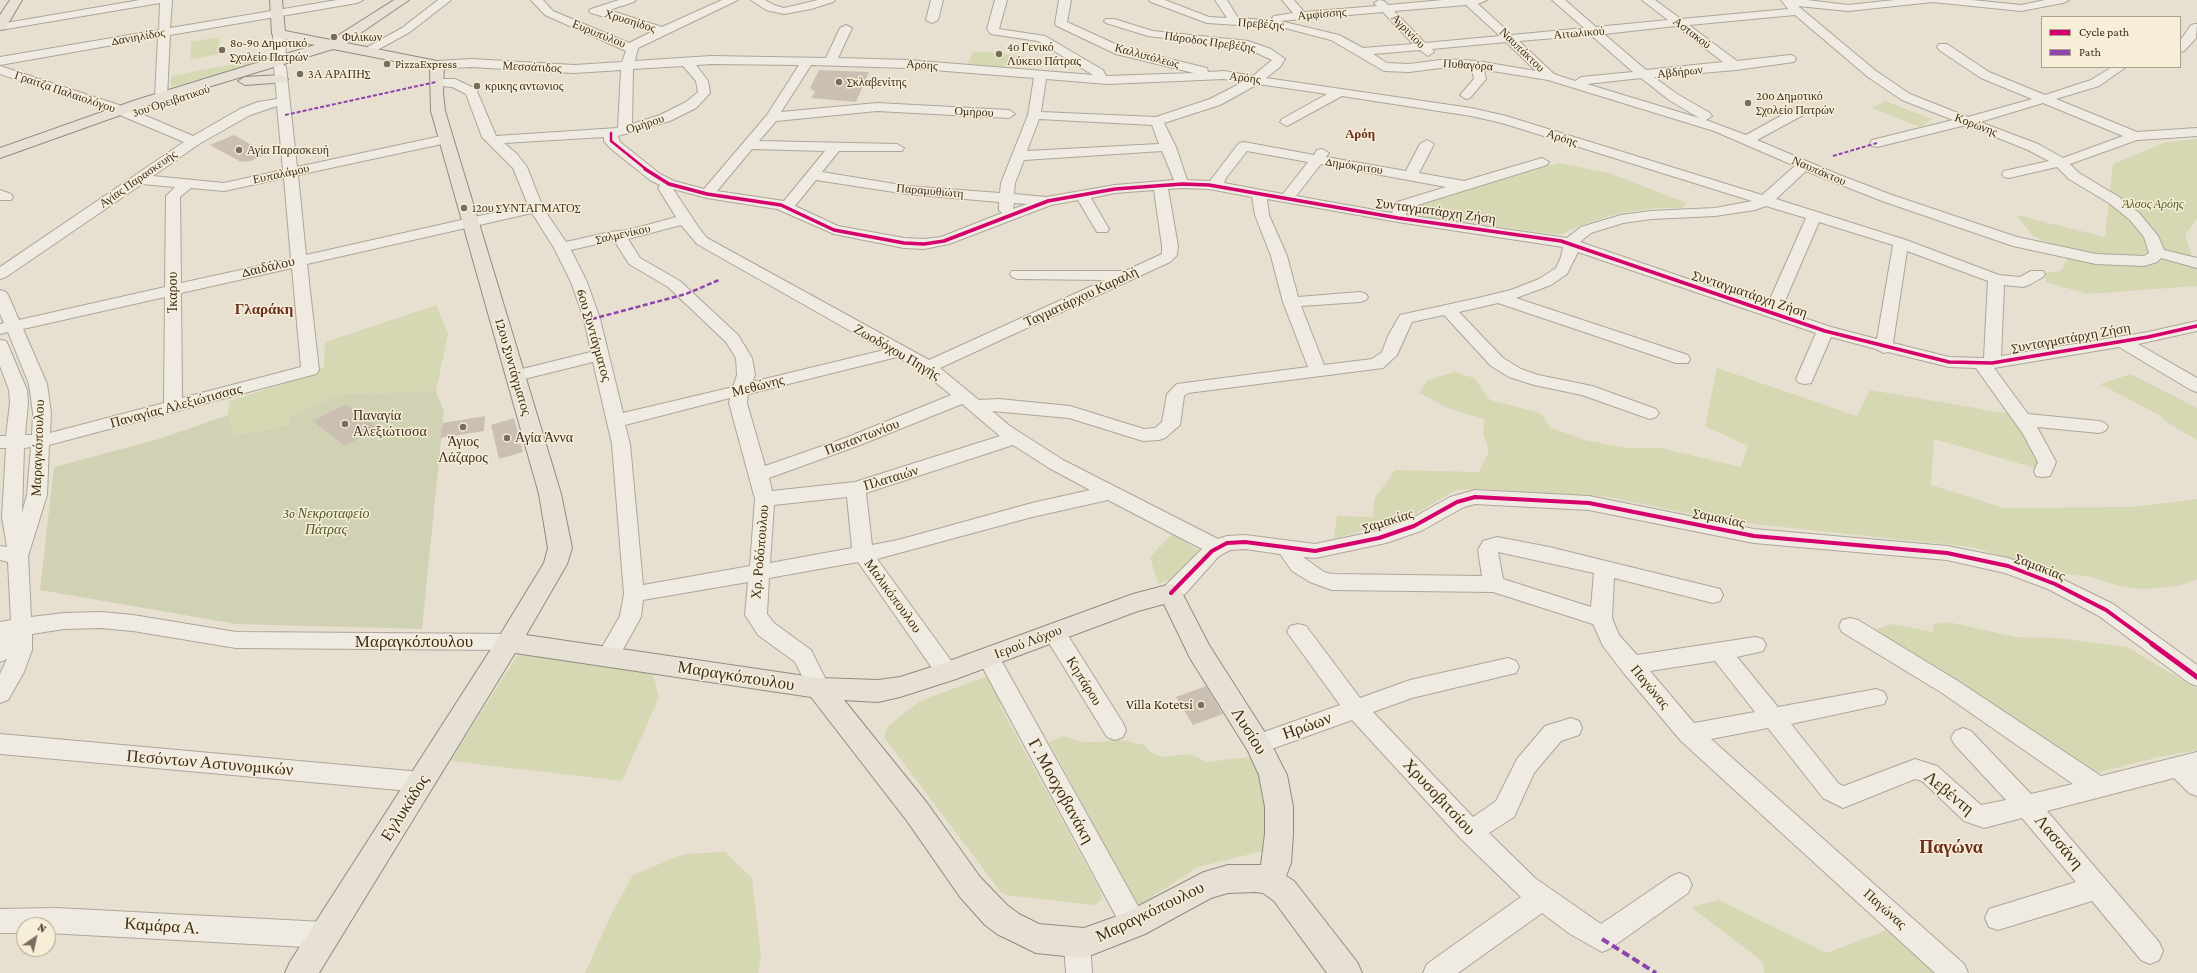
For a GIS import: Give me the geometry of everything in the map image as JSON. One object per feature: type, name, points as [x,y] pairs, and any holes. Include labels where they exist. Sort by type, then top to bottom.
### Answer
[{"type":"main road","points":[[0,27],[16,0]]},
{"type":"main road","name":"3ου Ορειβατικού","points":[[0,161],[161,97],[282,80],[339,46],[367,34],[390,15],[401,2]]},
{"type":"main road","points":[[276,6],[279,34]]},
{"type":"main road","name":"6ου Συντάγματος","points":[[279,34],[366,51],[436,73]]},
{"type":"main road","name":"12ου Συντάγματος","points":[[436,73],[437,103],[446,139],[472,222],[550,494],[560,548],[555,564],[509,642]]},
{"type":"main road","name":"3ου Ορειβατικού","points":[[0,153],[125,112],[230,83],[282,80]]},
{"type":"main road","name":"Ιερού Λόχου","points":[[819,688],[863,691],[888,690],[947,672],[1133,603],[1171,593]]},
{"type":"main road","name":"Λυσίου","points":[[1171,593],[1199,651],[1258,744],[1273,775],[1279,806],[1277,853],[1270,882]]},
{"type":"main road","name":"Μαραγκόπουλου","points":[[509,642],[819,688],[917,812],[970,887],[996,915],[1008,924],[1036,938],[1077,943],[1101,938],[1134,924],[1196,889],[1216,882],[1250,878],[1270,882],[1280,888],[1293,902],[1346,973]]},
{"type":"main road","name":"Εγλυκάδος","points":[[301,973],[509,642]]},
{"type":"street","points":[[0,27],[160,0]]},
{"type":"street","points":[[161,97],[166,0]]},
{"type":"street","name":"Δανιηλίδος","points":[[0,61],[165,32],[276,6],[357,0]]},
{"type":"street","points":[[366,51],[406,30],[445,0]]},
{"type":"street","name":"Ευρυπύλου","points":[[537,0],[547,12],[630,47],[633,52],[627,66],[625,130]]},
{"type":"street","points":[[565,20],[630,0]]},
{"type":"street","points":[[630,47],[702,12],[732,0]]},
{"type":"street","points":[[757,0],[770,8],[784,11],[807,7],[829,0]]},
{"type":"street","points":[[932,20],[937,0]]},
{"type":"street","points":[[1001,0],[993,29],[995,32],[1040,38],[1100,73],[1100,79]]},
{"type":"street","name":"Καλλιπόλεως","points":[[1065,0],[1061,24],[1120,51],[1195,68],[1211,75]]},
{"type":"street","name":"Πρεβέζης","points":[[1155,0],[1187,13],[1214,21],[1293,26],[1342,40],[1384,67]]},
{"type":"street","points":[[1221,0],[1235,22]]},
{"type":"street","points":[[1288,0],[1301,16]]},
{"type":"street","name":"Αμφίσσης","points":[[1235,22],[1301,16],[1382,4],[1473,0]]},
{"type":"street","name":"Ναυπάκτου","points":[[1473,0],[1550,77],[1719,128],[1748,139],[1804,165],[1888,198],[2013,241],[2096,259],[2151,257],[2197,264]]},
{"type":"street","points":[[1558,0],[1644,76],[1673,97],[1712,120],[1719,128]]},
{"type":"street","name":"Αστακού","points":[[1648,0],[1736,66]]},
{"type":"street","points":[[1782,1],[1848,8],[1929,0]]},
{"type":"street","points":[[1937,0],[2021,8],[2063,0]]},
{"type":"street","name":"Κορώνης","points":[[1782,1],[1798,10],[1865,68],[1896,90],[1916,101],[2042,151],[2061,163],[2074,176],[2114,200],[2135,217],[2148,232],[2151,257]]},
{"type":"street","name":"Αγρινίου","points":[[1382,4],[1438,62]]},
{"type":"street","name":"Χρυσηίδος","points":[[597,10],[664,31]]},
{"type":"street","name":"Αιτωλικού","points":[[1359,52],[1595,32],[1798,10]]},
{"type":"street","points":[[1170,27],[1187,13]]},
{"type":"street","name":"Πάροδος Πρεβέζης","points":[[1110,21],[1152,34],[1170,27],[1248,46],[1278,58],[1279,61],[1257,79]]},
{"type":"street","points":[[2181,47],[2190,38],[2195,27]]},
{"type":"street","points":[[831,61],[846,28]]},
{"type":"street","points":[[279,34],[282,80],[301,260]]},
{"type":"street","points":[[1120,51],[1152,34]]},
{"type":"street","points":[[1943,47],[1978,72],[2041,99],[2135,136]]},
{"type":"street","name":"Αρόης","points":[[654,63],[666,59],[693,58],[711,60]]},
{"type":"street","name":"Αβδήρων","points":[[1570,82],[1644,76],[1790,59]]},
{"type":"street","name":"Αρόης","points":[[627,66],[711,60],[831,61],[915,65],[1100,79],[1143,80],[1211,75],[1257,79],[1495,117],[1763,202],[1901,243],[1996,280],[2022,282],[2037,274]]},
{"type":"street","points":[[707,194],[772,117],[807,61]]},
{"type":"street","name":"Ομήρου","points":[[493,140],[610,133],[625,130],[674,113],[691,105],[703,96],[705,90],[702,81],[686,62]]},
{"type":"street","name":"Πυθαγόρα","points":[[1384,67],[1409,68],[1438,62],[1477,65],[1550,77]]},
{"type":"street","name":"Μεσσάτιδος","points":[[436,73],[471,63],[574,69],[627,66]]},
{"type":"street","points":[[1466,95],[1480,79],[1477,65]]},
{"type":"street","points":[[1878,143],[1969,122],[2094,83],[2118,68]]},
{"type":"street","name":"Γραίτζα Παλαιολόγου","points":[[0,70],[125,112],[194,141]]},
{"type":"street","name":"6ου Συντάγματος","points":[[436,73],[471,90],[487,132],[520,167],[536,208],[562,248],[579,282],[592,319],[622,451],[634,594],[630,617],[608,656]]},
{"type":"street","points":[[1007,218],[1006,197],[1008,183],[1034,115],[1041,74]]},
{"type":"street","points":[[1034,115],[1091,119],[1157,121],[1208,105],[1257,79]]},
{"type":"street","name":"Αγίας Παρασκευής","points":[[0,274],[58,236],[194,141],[245,112],[263,105],[282,80]]},
{"type":"street","points":[[1287,122],[1300,113],[1341,92]]},
{"type":"street","name":"Ομήρου","points":[[772,117],[877,107],[1009,114]]},
{"type":"street","points":[[1748,139],[1800,111]]},
{"type":"street","points":[[1157,121],[1169,147],[1182,184]]},
{"type":"street","points":[[2009,174],[2061,163],[2135,136],[2197,132]]},
{"type":"street","points":[[610,133],[611,141],[655,177],[669,184]]},
{"type":"street","name":"Ευπαλάμου","points":[[138,179],[224,187],[446,139]]},
{"type":"street","points":[[1411,175],[1427,144]]},
{"type":"street","points":[[749,145],[897,148]]},
{"type":"street","name":"Δημόκριτου","points":[[1216,185],[1219,177],[1244,146],[1320,156],[1465,186]]},
{"type":"street","points":[[787,206],[835,147]]},
{"type":"street","points":[[1018,156],[1169,147]]},
{"type":"street","points":[[1287,198],[1320,156]]},
{"type":"street","points":[[1398,218],[1402,205],[1542,162]]},
{"type":"street","points":[[1259,193],[1262,215],[1279,256],[1291,302],[1318,372],[1366,366],[1381,362],[1391,351],[1405,319],[1412,316],[1448,310],[1499,298],[1541,284],[1559,274],[1569,257],[1571,244],[1574,239],[1586,230],[1621,219],[1672,213],[1723,211],[1750,207],[1763,202],[1804,165]]},
{"type":"street","name":"Παραμυθιώτη","points":[[812,175],[906,190],[1048,201]]},
{"type":"street","name":"Ίκαρου","points":[[173,406],[173,196],[188,184]]},
{"type":"street","name":"Συνταγματάρχη Ζήση","points":[[669,184],[707,194],[787,206],[834,230],[913,244],[944,241],[1048,201],[1115,189],[1182,184],[1216,185],[1398,218],[1538,237],[1571,244],[1824,331],[1884,348],[1939,361],[1987,363],[2121,341],[2197,326]]},
{"type":"street","name":"Ζωοδόχου Πηγής","points":[[669,184],[665,188],[695,235],[702,241],[813,305],[928,367],[1014,438],[1056,464],[1109,493],[1217,547]]},
{"type":"street","name":"Ταγματάρχου Καραλή","points":[[928,367],[1165,259],[1170,253],[1170,246],[1160,185]]},
{"type":"street","points":[[1082,195],[1102,229]]},
{"type":"street","name":"Δαιδάλου","points":[[7,328],[173,289],[536,208]]},
{"type":"street","points":[[1771,314],[1814,216]]},
{"type":"street","name":"Σαλμενίκου","points":[[562,248],[618,235],[630,234],[685,219]]},
{"type":"street","name":"Χρ. Ροδόπουλου","points":[[618,235],[634,262],[679,288],[732,339],[740,352],[746,366],[746,379],[740,390],[738,403],[759,475],[764,499],[756,618],[766,629],[792,646],[803,656],[819,688]]},
{"type":"street","points":[[1884,348],[1901,243]]},
{"type":"street","name":"Παναγίας Αλεξιώτισσας","points":[[8,442],[41,441],[310,370],[301,260]]},
{"type":"street","points":[[1018,274],[1128,276]]},
{"type":"street","points":[[1996,280],[1987,363],[2024,420],[2047,462],[2044,471]]},
{"type":"street","name":"Μαραγκόπουλου","points":[[0,295],[7,328],[40,391],[41,441],[37,495],[9,555]]},
{"type":"street","points":[[1291,302],[1360,297]]},
{"type":"street","points":[[1499,298],[1682,359]]},
{"type":"street","points":[[1448,310],[1497,362],[1515,373],[1528,379],[1586,390],[1650,413]]},
{"type":"street","points":[[1805,379],[1824,331]]},
{"type":"street","points":[[2121,341],[2197,386]]},
{"type":"street","name":"Μαραγκόπουλου","points":[[0,345],[18,390],[19,404],[8,442],[12,517],[9,555],[22,626],[64,621],[101,620],[133,623],[236,640],[509,642]]},
{"type":"street","name":"Μεθώνης","points":[[616,421],[899,351]]},
{"type":"street","points":[[516,376],[601,355]]},
{"type":"street","name":"Παπαντωνίου","points":[[759,475],[970,401],[1070,412],[1135,433],[1152,436],[1162,433],[1171,425],[1176,394],[1183,388],[1318,372]]},
{"type":"street","points":[[2024,420],[2099,427]]},
{"type":"street","name":"Πλαταιών","points":[[764,499],[856,489],[1014,438]]},
{"type":"street","name":"Μαλικόπουλου","points":[[856,489],[863,554],[947,672]]},
{"type":"street","points":[[634,594],[863,554],[914,542],[1032,510],[1109,493]]},
{"type":"street","name":"Σαμακίας","points":[[1217,547],[1238,542],[1315,551],[1379,538],[1420,524],[1464,499],[1483,497],[1589,503],[1754,536],[1901,548],[1960,555],[2013,567],[2055,584],[2084,598],[2124,622],[2197,677]]},
{"type":"street","points":[[1493,584],[1488,550],[1490,546],[1497,544],[1549,554],[1713,595]]},
{"type":"street","name":"Ιερού Λόχου","points":[[1171,593],[1178,588],[1217,547]]},
{"type":"street","points":[[1288,547],[1291,557],[1299,566],[1317,577],[1332,582],[1493,584],[1601,618],[1605,568]]},
{"type":"street","name":"Παγώνας","points":[[1601,618],[1610,640],[1689,734],[1955,973]]},
{"type":"street","points":[[0,630],[22,626]]},
{"type":"street","points":[[0,654],[22,626]]},
{"type":"street","points":[[0,694],[13,672],[21,650],[22,626]]},
{"type":"street","points":[[1850,626],[1956,691],[2097,787]]},
{"type":"street","name":"Κηπάρου","points":[[1054,632],[1115,730]]},
{"type":"street","name":"Χρυσοβιτσίου","points":[[1298,632],[1356,709],[1512,874],[1541,898],[1602,939],[1679,885]]},
{"type":"street","points":[[1630,665],[1720,652],[1755,645]]},
{"type":"street","name":"Λεβέντη","points":[[1720,652],[1830,791],[1842,797],[1915,769],[1929,773],[1973,814],[1984,817],[2028,807],[2097,787],[2187,764]]},
{"type":"street","name":"Γ. Μοσχοβανάκη","points":[[988,657],[1134,924]]},
{"type":"street","name":"Ηρώων","points":[[1258,744],[1410,689],[1508,667]]},
{"type":"street","points":[[1689,734],[1774,719],[1876,698]]},
{"type":"street","points":[[1471,832],[1505,809],[1525,766],[1553,733],[1571,728]]},
{"type":"street","name":"Λασσάνη","points":[[1962,738],[2028,807],[2150,951]]},
{"type":"street","name":"Πεσόντων Αστυνομικών","points":[[0,744],[421,782]]},
{"type":"street","points":[[2187,764],[2197,786]]},
{"type":"street","points":[[1998,918],[2097,888]]},
{"type":"street","points":[[1436,973],[1541,898]]},
{"type":"street","name":"Καμάρα Α.","points":[[0,921],[98,922],[324,935]]},
{"type":"street","points":[[1077,943],[1079,973]]},
{"type":"green space","points":[[219,37],[220,54],[191,59],[191,42]]},
{"type":"green space","points":[[974,51],[1024,56],[1018,68],[967,64]]},
{"type":"green space","points":[[272,57],[272,59],[171,87],[171,76]]},
{"type":"green space","points":[[1885,101],[1932,119],[1920,127],[1872,108]]},
{"type":"green space","name":"Άλσος Αρόης","points":[[2197,139],[2197,219],[2185,235],[2197,272],[2197,286],[2088,294],[2046,282],[2045,273],[2061,271],[2071,252],[2033,236],[2016,215],[2105,237],[2113,164],[2166,142]]},
{"type":"green space","points":[[1558,163],[1609,173],[1687,203],[1682,208],[1658,208],[1615,214],[1574,228],[1560,235],[1422,216],[1411,208]]},
{"type":"green space","points":[[436,305],[448,334],[436,391],[341,394],[288,425],[233,436],[228,415],[229,401],[295,380],[324,367],[325,342]]},
{"type":"green space","points":[[1717,368],[1857,416],[1870,390],[2016,415],[2042,462],[2035,468],[1934,439],[1931,485],[2004,508],[2133,507],[2197,499],[2197,579],[2179,586],[2143,589],[2119,586],[2090,577],[2059,573],[1972,547],[1725,521],[1609,497],[1484,489],[1456,490],[1410,517],[1334,539],[1337,516],[1373,517],[1374,499],[1395,470],[1479,472],[1489,451],[1483,432],[1485,419],[1450,409],[1419,393],[1427,381],[1454,372],[1474,378],[1490,400],[1540,413],[1551,428],[1585,440],[1628,448],[1660,448],[1741,467],[1748,446],[1705,426]]},
{"type":"green space","points":[[2131,374],[2197,408],[2197,440],[2168,423],[2159,415],[2100,384]]},
{"type":"green space","name":"3o Νεκροταφείο Πάτρας","points":[[436,391],[444,411],[422,629],[236,624],[40,590],[54,467],[159,439],[228,415],[234,436],[288,425],[290,417],[341,394]]},
{"type":"green space","points":[[1172,534],[1198,550],[1197,555],[1175,578],[1158,584],[1150,557]]},
{"type":"green space","points":[[1948,622],[2016,637],[2057,638],[2127,647],[2197,689],[2197,750],[2155,758],[2092,774],[1869,632],[1891,624],[1933,632],[1933,624]]},
{"type":"green space","points":[[518,654],[653,674],[659,697],[622,781],[450,761]]},
{"type":"green space","points":[[991,675],[1004,699],[1000,706],[1100,890],[1102,899],[1095,905],[1005,895],[1000,891],[884,737],[887,727],[920,701]]},
{"type":"green space","points":[[1064,736],[1082,742],[1101,742],[1118,739],[1145,745],[1149,751],[1161,757],[1190,754],[1207,762],[1256,756],[1265,791],[1267,850],[1198,867],[1138,906],[1049,742]]},
{"type":"green space","points":[[725,852],[752,878],[761,957],[758,973],[585,973],[611,915],[633,875],[684,854]]},
{"type":"green space","points":[[1719,900],[1826,953],[1880,933],[1892,925],[1944,973],[1764,973],[1764,963],[1691,907]]},
{"type":"building","name":"Σκλαβενίτης","points":[[819,70],[869,72],[856,102],[811,98],[815,92],[810,88]]},
{"type":"building","name":"Αγία Παρασκευή","points":[[234,135],[266,154],[251,161],[241,162],[210,145]]},
{"type":"building","name":"Παναγία Αλεξιώτισσα","points":[[346,404],[378,427],[345,446],[313,421]]},
{"type":"building","name":"Άγιος Λάζαρος","points":[[485,416],[484,431],[440,438],[443,423]]},
{"type":"building","name":"Αγία Άννα","points":[[514,418],[523,452],[499,459],[491,425]]},
{"type":"building","name":"Villa Kotetsi","points":[[1206,686],[1223,714],[1193,725],[1176,697]]},
{"type":"marked path","points":[[285,115],[436,82]]},
{"type":"marked path","points":[[1833,156],[1877,143]]},
{"type":"marked path","points":[[592,319],[686,294],[719,280]]},
{"type":"marked path","points":[[1602,939],[1656,973]]},
{"type":"cycle path","points":[[611,133],[611,141],[615,145],[655,177],[669,184],[707,194],[781,205],[834,230],[874,236],[904,243],[924,244],[944,241],[1048,201],[1115,189],[1182,184],[1209,185],[1398,218],[1561,241],[1825,331],[1949,362],[1992,363],[2148,337],[2197,326]]},
{"type":"cycle path","points":[[1171,593],[1178,588],[1212,551],[1227,543],[1245,542],[1315,551],[1379,538],[1414,526],[1457,502],[1475,497],[1589,503],[1754,536],[1947,553],[2008,566],[2055,584],[2106,610],[2197,677]]},
{"type":"place","name":"Φιλικων","points":[[334,37]]},
{"type":"place","name":"8o-9ο Δημοτικό Σχολείο Πατρών","points":[[222,50]]},
{"type":"place","name":"4ο Γενικό Λύκειο Πάτρας","points":[[999,54]]},
{"type":"place","name":"PizzaExpress","points":[[387,64]]},
{"type":"place","name":"3Α ΑΡΑΠΗΣ","points":[[300,74]]},
{"type":"place","name":"Σκλαβενίτης","points":[[839,82]]},
{"type":"place","name":"κρικης αντωνιος","points":[[477,86]]},
{"type":"place","name":"20ο Δημοτικό Σχολείο Πατρών","points":[[1748,103]]},
{"type":"place","name":"Αγία Παρασκευή","points":[[239,150]]},
{"type":"place","name":"12ου ΣΥΝΤΑΓΜΑΤΟΣ","points":[[464,208]]},
{"type":"place","name":"Παναγία Αλεξιώτισσα","points":[[345,424]]},
{"type":"place","name":"Άγιος Λάζαρος","points":[[463,427]]},
{"type":"place","name":"Αγία Άννα","points":[[507,438]]},
{"type":"place","name":"Villa Kotetsi","points":[[1201,705]]},
{"type":"district","name":"Αρόη","points":[[1360,134]]},
{"type":"district","name":"Γλαράκη","points":[[264,309]]},
{"type":"district","name":"Παγώνα","points":[[1951,847]]}]
